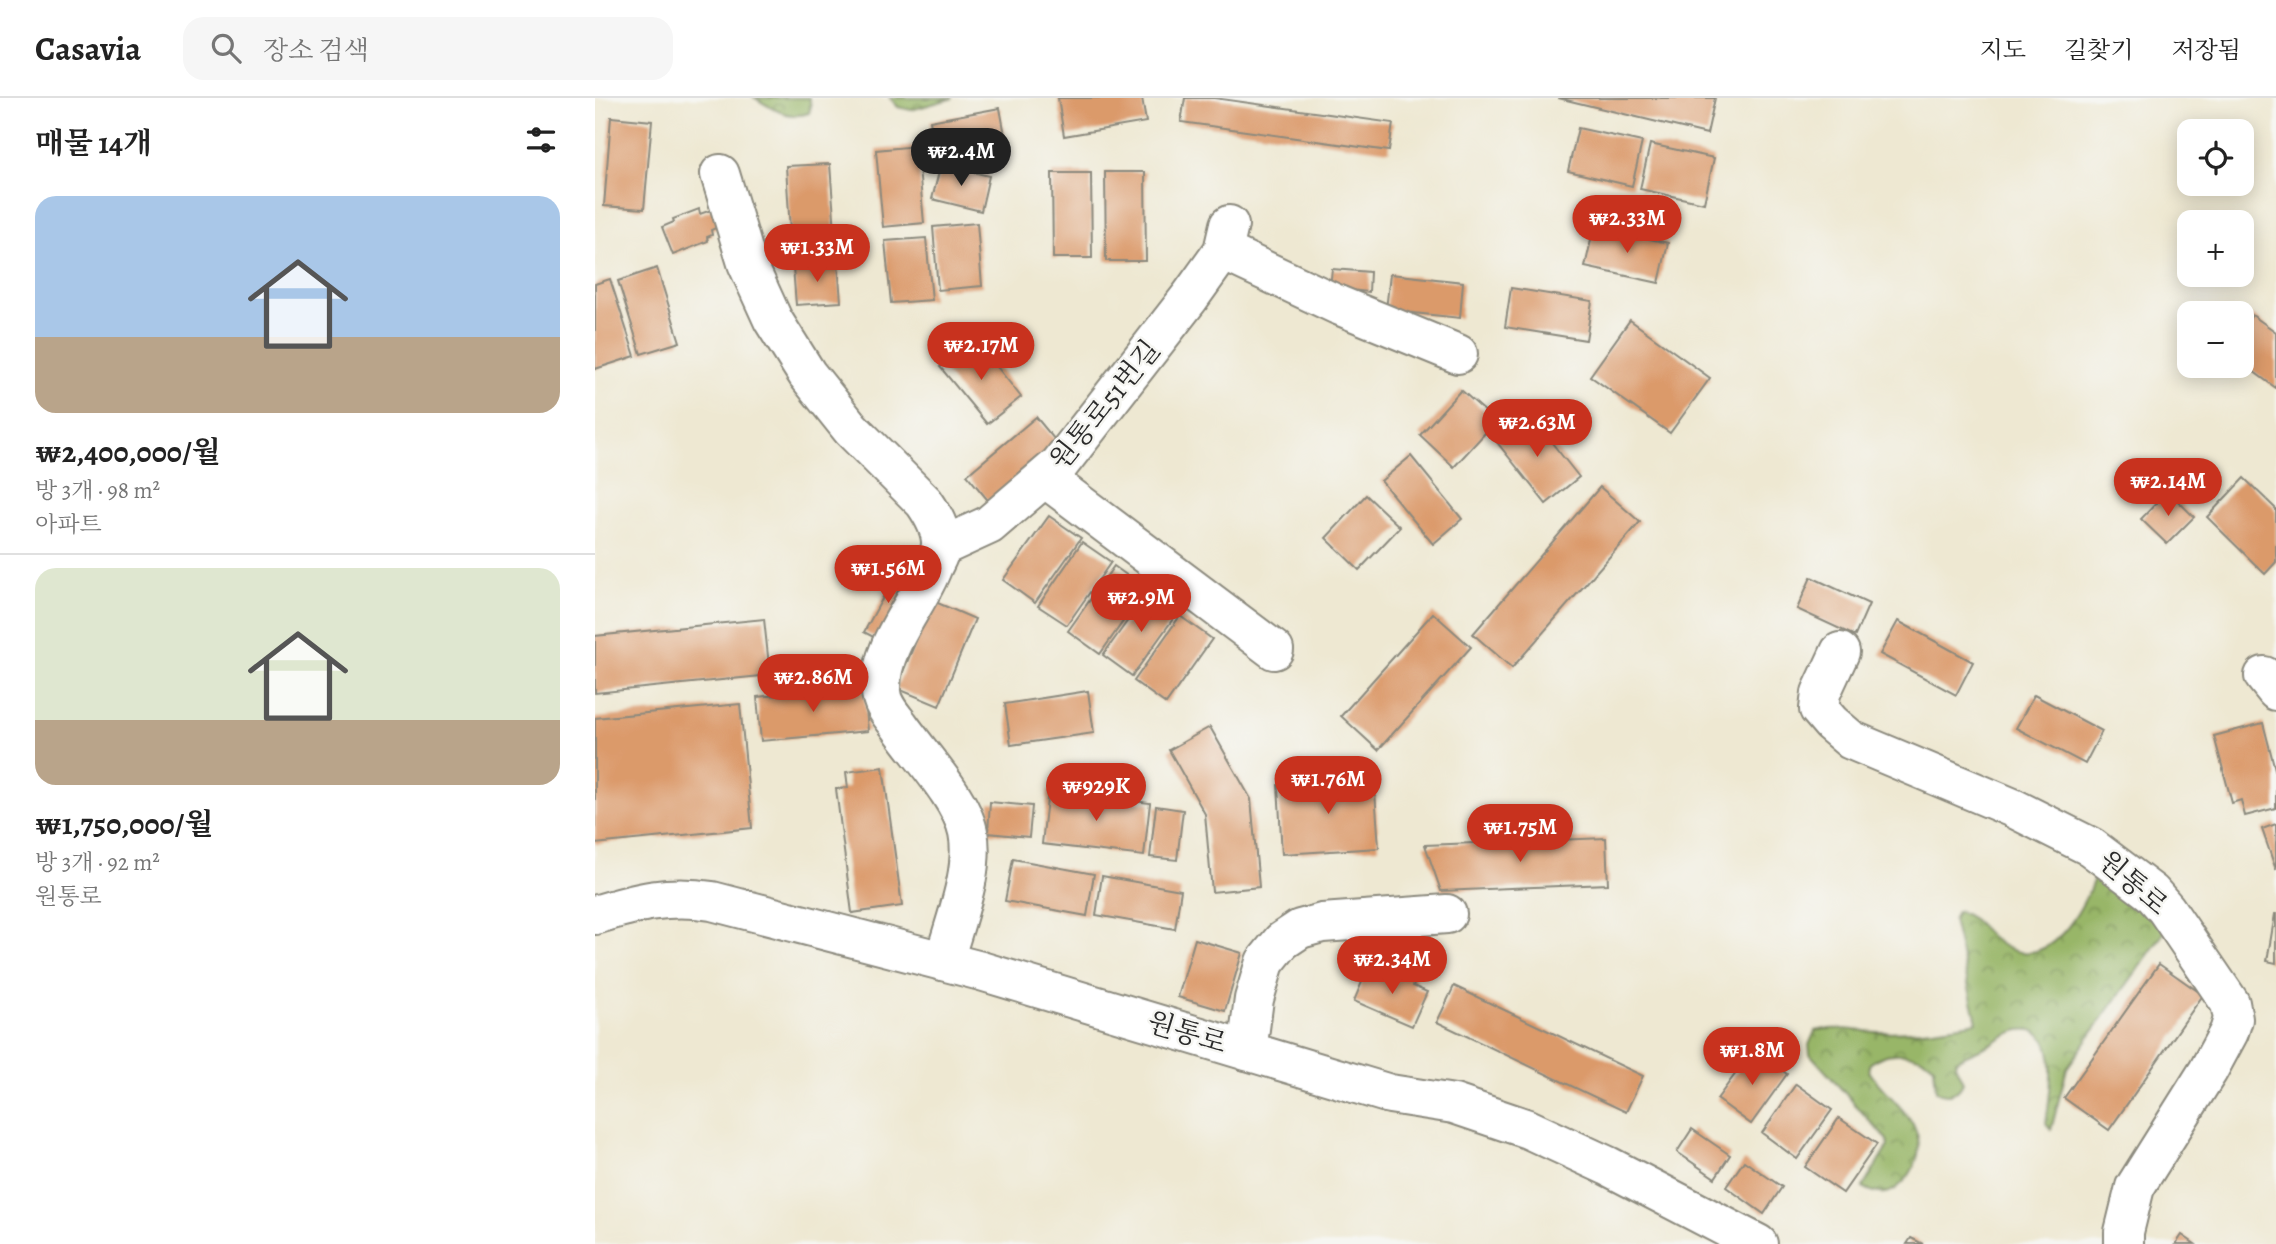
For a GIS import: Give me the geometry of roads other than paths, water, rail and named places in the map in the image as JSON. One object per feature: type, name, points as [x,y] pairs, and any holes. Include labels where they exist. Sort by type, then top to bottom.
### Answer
[{"type":"street","points":[[720,174],[747,263],[773,320],[807,374],[851,429],[924,502],[939,531],[941,547],[930,574],[889,652],[880,690],[887,709],[957,804],[968,833],[969,865],[966,882],[944,961]]},
{"type":"street","name":"원통로51번길","points":[[941,547],[989,525],[1059,466],[1129,377],[1226,238],[1338,305],[1458,354]]},
{"type":"street","points":[[1045,478],[1274,650]]},
{"type":"street","name":"원통로","points":[[1840,652],[1821,693],[1819,709],[1831,723],[1851,740],[2013,808],[2091,847],[2152,893],[2166,909],[2230,1003],[2232,1019],[2229,1032],[2209,1071],[2134,1187],[2124,1244]]},
{"type":"street","name":"원통로","points":[[595,915],[636,902],[663,898],[712,901],[944,961],[1390,1094],[1454,1104],[1528,1129],[1608,1166],[1758,1244]]},
{"type":"street","points":[[1247,1051],[1254,999],[1265,962],[1282,941],[1300,929],[1322,923],[1447,914]]}]
